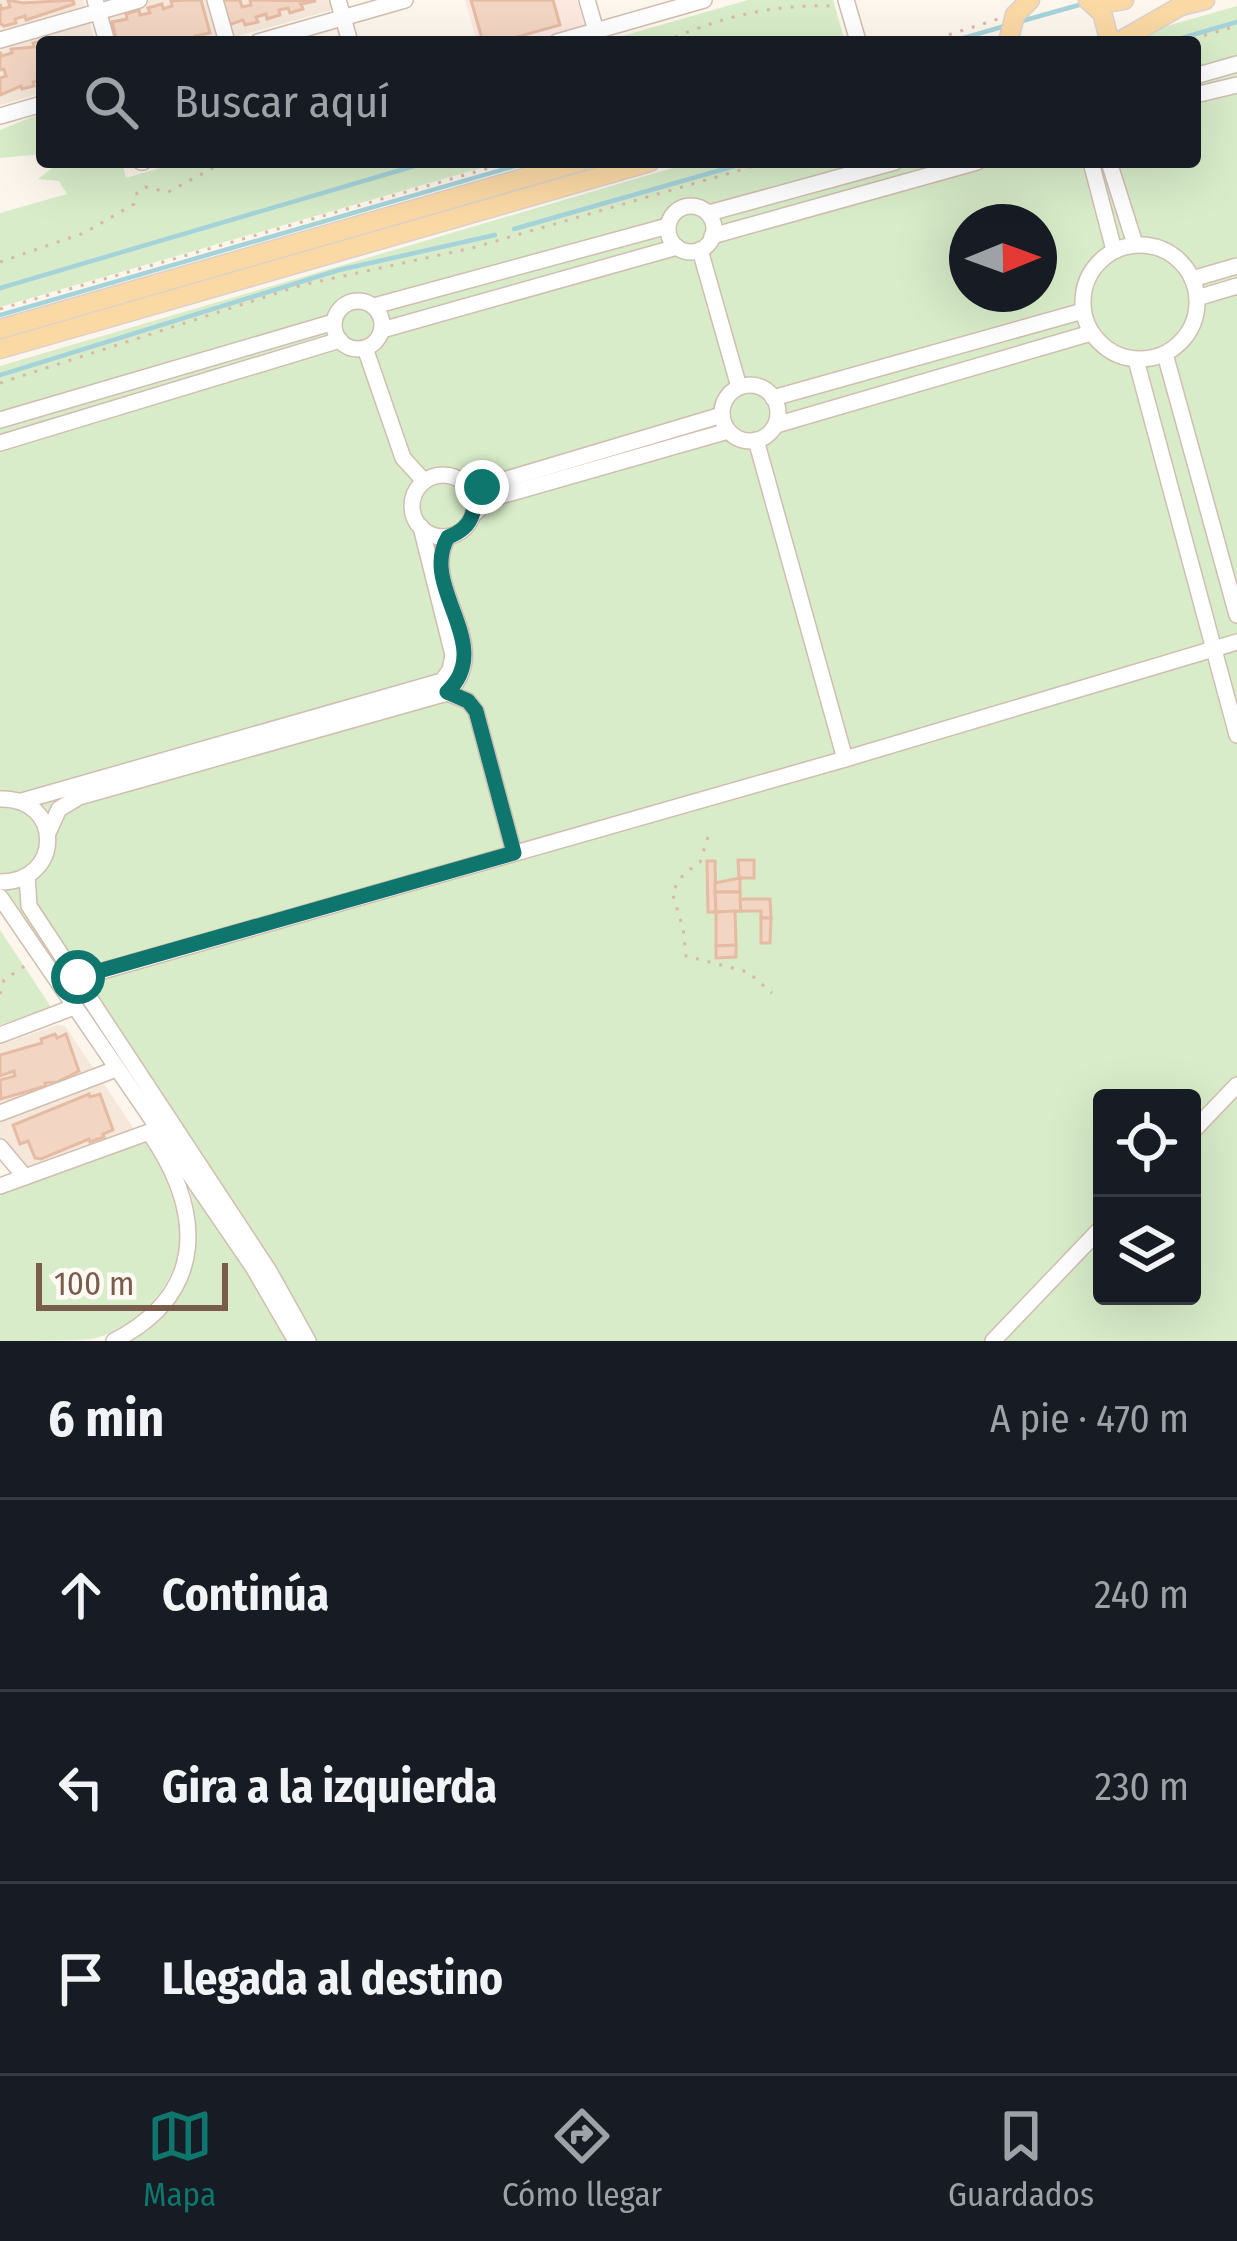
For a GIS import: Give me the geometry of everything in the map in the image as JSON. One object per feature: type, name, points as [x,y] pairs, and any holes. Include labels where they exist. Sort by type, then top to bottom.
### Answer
[{"type":"main road","points":[[1009,36],[1015,15],[1030,0]]},
{"type":"main road","points":[[1091,2],[1124,0]]},
{"type":"main road","points":[[1125,36],[1181,6],[1205,0]]},
{"type":"main road","points":[[1091,2],[1112,36]]},
{"type":"main road","points":[[0,329],[558,168]]},
{"type":"main road","points":[[0,349],[629,168]]},
{"type":"street","points":[[0,40],[96,6],[140,0]]},
{"type":"street","points":[[215,0],[225,36]]},
{"type":"street","points":[[338,0],[348,36]]},
{"type":"street","points":[[279,36],[405,0]]},
{"type":"street","points":[[587,0],[596,31]]},
{"type":"street","points":[[578,36],[704,0]]},
{"type":"street","points":[[847,3],[857,36]]},
{"type":"street","points":[[96,6],[105,36]]},
{"type":"street","points":[[1201,74],[1237,64]]},
{"type":"street","points":[[1201,94],[1237,85]]},
{"type":"street","points":[[0,116],[36,106]]},
{"type":"street","points":[[677,247],[668,226],[682,208],[694,206],[710,213],[873,168]]},
{"type":"street","points":[[382,330],[677,247],[700,250],[712,236],[956,168]]},
{"type":"street","points":[[1093,168],[1114,250]]},
{"type":"street","points":[[1111,168],[1135,244]]},
{"type":"street","points":[[710,213],[712,236]]},
{"type":"street","points":[[374,306],[668,226]]},
{"type":"street","points":[[1135,244],[1161,248],[1181,262],[1197,298],[1187,334],[1165,354],[1136,360],[1110,352],[1091,333],[1083,311],[1084,287],[1095,265],[1114,250],[1135,244]]},
{"type":"street","points":[[700,250],[739,387]]},
{"type":"street","points":[[1192,279],[1237,266]]},
{"type":"street","points":[[1197,298],[1237,286]]},
{"type":"street","points":[[349,302],[374,306],[382,330],[376,342],[351,348],[340,340],[334,322],[339,310],[349,302]]},
{"type":"street","points":[[773,398],[1083,311]]},
{"type":"street","points":[[0,420],[334,322]]},
{"type":"street","points":[[776,425],[773,398],[761,387],[739,387],[730,394],[725,423],[737,438],[756,440],[776,425],[1091,333]]},
{"type":"street","points":[[0,443],[340,340]]},
{"type":"street","points":[[365,348],[403,458],[424,481]]},
{"type":"street","points":[[1165,354],[1237,615]]},
{"type":"street","points":[[1136,360],[1237,735]]},
{"type":"street","points":[[463,483],[488,485],[725,423]]},
{"type":"street","points":[[421,527],[433,536],[448,537],[462,532],[490,499],[725,423]]},
{"type":"street","points":[[756,440],[844,759]]},
{"type":"street","points":[[0,799],[22,801],[442,681],[453,656],[421,527],[413,514],[413,499],[424,481],[447,475],[471,491],[472,515]]},
{"type":"street","points":[[47,833],[59,809],[79,797],[447,692],[462,675],[466,657],[440,563],[448,537]]},
{"type":"street","points":[[78,977],[1237,642]]},
{"type":"street","points":[[447,692],[468,701],[476,711],[514,853]]},
{"type":"street","points":[[0,882],[27,876],[42,862],[48,848],[43,819],[22,801]]},
{"type":"street","points":[[27,876],[29,906],[269,1271],[308,1341]]},
{"type":"street","points":[[0,897],[253,1267],[296,1341]]},
{"type":"street","points":[[0,1035],[74,1007]]},
{"type":"street","points":[[0,1113],[116,1069]]},
{"type":"street","points":[[1201,1123],[1237,1085]]},
{"type":"street","points":[[0,1186],[149,1132],[182,1191],[189,1221],[187,1249],[174,1286],[157,1310],[115,1341]]},
{"type":"street","points":[[0,1147],[25,1177]]},
{"type":"street","points":[[993,1341],[1008,1334],[1093,1237]]},
{"type":"path","points":[[680,36],[738,14],[847,3]]},
{"type":"path","points":[[946,36],[994,22],[1005,11]]},
{"type":"path","points":[[1201,36],[1237,26]]},
{"type":"path","points":[[0,262],[83,233],[134,205],[140,189],[151,186],[168,192],[213,168]]},
{"type":"path","points":[[0,309],[489,168]]},
{"type":"path","points":[[0,383],[302,285],[472,248],[747,168]]},
{"type":"path","points":[[708,838],[700,862],[672,892],[686,956],[748,971],[772,993]]},
{"type":"path","points":[[0,994],[4,980],[26,965]]},
{"type":"path","points":[[0,973],[4,980]]},
{"type":"shaded area","points":[[0,0],[83,0],[93,36],[36,36],[36,95],[0,105]]},
{"type":"shaded area","points":[[101,0],[329,0],[332,10],[238,36],[111,36]]},
{"type":"shaded area","points":[[465,0],[577,0],[585,27],[554,36],[475,36]]},
{"type":"shaded area","points":[[65,1026],[134,1129],[26,1168],[0,1139],[0,1045]]},
{"type":"green space","points":[[748,0],[833,0],[843,36],[622,36]]},
{"type":"green space","points":[[1237,6],[1237,1341],[133,1341],[171,1307],[191,1267],[196,1223],[185,1174],[0,895],[0,366],[673,168],[1201,168],[1201,36],[1132,36]]},
{"type":"green space","points":[[36,115],[36,155],[0,158],[0,130]]},
{"type":"green space","points":[[52,168],[124,168],[126,178],[160,168],[481,168],[0,307],[0,213],[67,194],[59,181],[38,179]]},
{"type":"green space","points":[[580,168],[603,168],[0,342],[0,335]]},
{"type":"green space","points":[[0,930],[51,1007],[0,1025]]},
{"type":"green space","points":[[144,1140],[168,1179],[180,1224],[176,1262],[157,1297],[127,1324],[92,1339],[0,1341],[0,1191]]},
{"type":"building","points":[[8,0],[73,0],[74,4],[4,26],[0,4],[2,9],[10,7]]},
{"type":"building","points":[[201,0],[210,33],[116,36],[112,22],[139,10],[140,15],[162,4],[163,9],[172,6],[171,1]]},
{"type":"building","points":[[221,0],[240,0],[242,7],[251,5],[250,0],[316,1],[290,13],[288,8],[267,19],[266,14],[256,17],[258,22],[228,25]]},
{"type":"building","points":[[471,0],[553,0],[560,25],[521,36],[481,36]]},
{"type":"building","points":[[36,42],[34,86],[0,95],[0,78],[6,76],[0,70],[0,52],[2,56],[12,53],[11,49],[34,47]]},
{"type":"building","points":[[738,860],[754,860],[754,878],[739,878]]},
{"type":"building","points":[[707,861],[715,861],[716,912],[708,912]]},
{"type":"building","points":[[740,878],[740,892],[715,892],[715,883]]},
{"type":"building","points":[[715,892],[740,892],[741,911],[716,912]]},
{"type":"building","points":[[740,899],[770,899],[771,918],[761,918],[761,911],[741,911]]},
{"type":"building","points":[[735,911],[736,945],[716,946],[716,912]]},
{"type":"building","points":[[761,918],[771,918],[770,943],[761,943]]},
{"type":"building","points":[[736,945],[736,957],[716,958],[716,946]]},
{"type":"building","points":[[55,1034],[57,1038],[66,1034],[79,1071],[1,1099],[0,1080],[15,1076],[14,1071],[0,1076],[0,1055],[42,1043],[41,1039]]},
{"type":"building","points":[[89,1094],[100,1094],[113,1130],[104,1137],[41,1159],[35,1158],[28,1141],[20,1144],[13,1125]]},
{"type":"waterway","points":[[1022,21],[1086,3]]},
{"type":"waterway","points":[[1189,36],[1237,22]]},
{"type":"waterway","points":[[971,36],[1005,26]]},
{"type":"waterway","points":[[0,288],[408,168]]},
{"type":"waterway","points":[[0,315],[508,168]]},
{"type":"waterway","points":[[514,229],[728,168]]},
{"type":"waterway","points":[[0,375],[339,270],[495,235]]},
{"type":"route","points":[[78,977],[514,853],[476,711],[468,701],[447,692],[462,675],[466,657],[441,550],[448,537],[462,532],[471,520],[475,506],[463,483],[482,487]]}]
